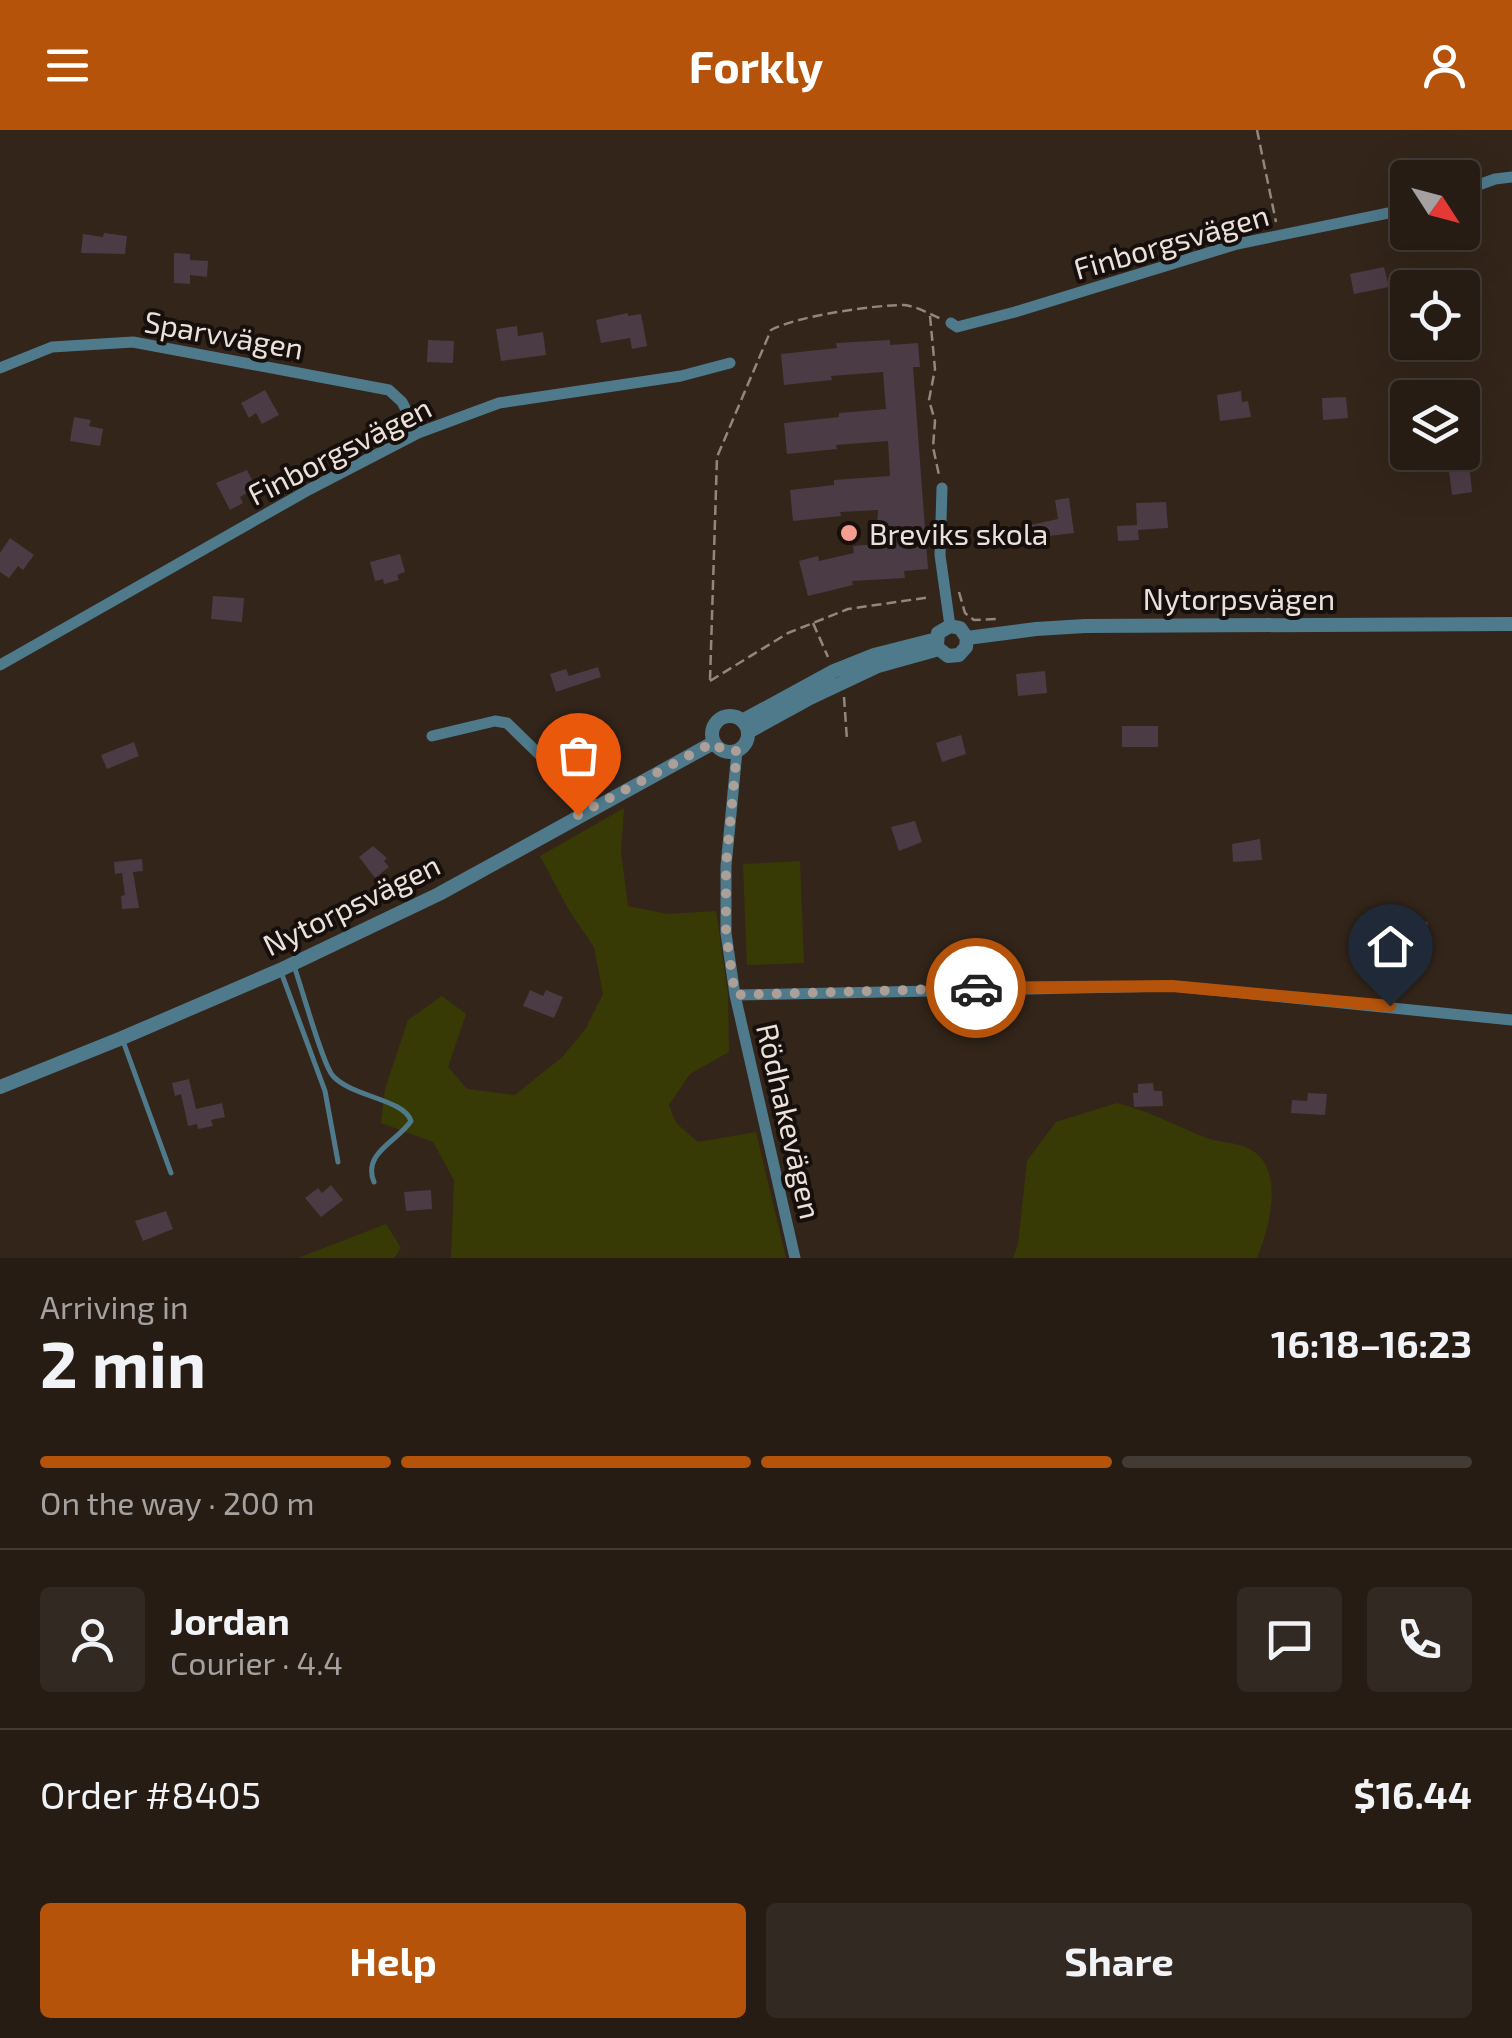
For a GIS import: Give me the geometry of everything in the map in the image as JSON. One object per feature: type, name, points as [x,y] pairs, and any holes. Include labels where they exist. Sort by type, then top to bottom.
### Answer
[{"type":"street","points":[[1480,184],[1512,177]]},
{"type":"street","name":"Finborgsvägen","points":[[952,324],[957,327],[1016,312],[1278,234],[1390,212]]},
{"type":"street","name":"Sparvvägen","points":[[0,368],[52,347],[133,342],[388,390],[402,402],[418,433]]},
{"type":"street","name":"Finborgsvägen","points":[[0,665],[418,433],[498,403],[681,376],[730,363]]},
{"type":"street","points":[[942,488],[940,555],[950,626]]},
{"type":"street","name":"Nytorpsvägen","points":[[967,638],[1085,626],[1512,624]]},
{"type":"street","points":[[950,626],[960,628],[967,638],[959,655],[948,656],[938,644],[942,630],[950,626]]},
{"type":"street","points":[[745,726],[834,671],[874,654],[938,644]]},
{"type":"street","points":[[728,715],[745,726],[745,745],[737,751],[723,751],[714,742],[711,732],[717,721],[728,715]]},
{"type":"street","points":[[432,736],[495,722],[506,724],[588,802],[596,805]]},
{"type":"street","name":"Nytorpsvägen","points":[[0,1086],[122,1038],[439,894],[714,742]]},
{"type":"street","name":"Rödhakevägen","points":[[737,751],[726,866],[726,933],[735,995],[796,1258]]},
{"type":"street","points":[[735,995],[1172,986],[1512,1020]]},
{"type":"lane","points":[[286,966],[324,1090],[338,1162]]},
{"type":"lane","points":[[286,966],[331,1075],[368,1098],[408,1112],[411,1122],[406,1130],[373,1160],[374,1182]]},
{"type":"lane","points":[[122,1038],[171,1173]]},
{"type":"path","points":[[1258,130],[1278,234]]},
{"type":"path","points":[[710,681],[718,458],[770,330],[782,324],[908,305],[952,324]]},
{"type":"path","points":[[930,314],[935,369],[928,400],[935,421],[933,447],[942,488]]},
{"type":"path","points":[[730,363],[758,360]]},
{"type":"shaded area","points":[[624,808],[621,852],[628,906],[668,914],[716,911],[728,994],[729,1052],[690,1074],[669,1105],[676,1123],[698,1142],[756,1132],[786,1258],[451,1258],[454,1180],[433,1142],[381,1123],[385,1089],[408,1020],[442,996],[466,1014],[448,1067],[467,1089],[515,1095],[561,1058],[585,1030],[603,994],[594,947],[540,856]]},
{"type":"shaded area","points":[[800,861],[804,963],[747,965],[743,864]]},
{"type":"shaded area","points":[[1117,1103],[1257,1154],[1271,1180],[1272,1196],[1257,1258],[1013,1258],[1027,1161],[1056,1122]]},
{"type":"shaded area","points":[[386,1224],[401,1248],[394,1258],[298,1258]]},
{"type":"building","points":[[104,233],[127,236],[125,254],[81,253],[83,234],[103,237]]},
{"type":"building","points":[[174,253],[190,254],[190,260],[208,261],[207,277],[190,275],[190,284],[174,283]]},
{"type":"building","points":[[1384,267],[1389,287],[1354,294],[1350,274]]},
{"type":"building","points":[[641,314],[647,346],[632,349],[630,338],[601,343],[596,320]]},
{"type":"building","points":[[517,326],[518,336],[543,332],[546,355],[501,361],[496,329]]},
{"type":"building","points":[[428,340],[454,341],[453,363],[427,362]]},
{"type":"building","points":[[890,340],[890,345],[918,343],[920,367],[913,367],[928,569],[904,571],[905,578],[852,581],[853,585],[808,596],[799,561],[818,556],[819,561],[854,553],[853,546],[876,544],[878,510],[793,521],[790,490],[834,485],[834,480],[890,476],[888,441],[787,454],[784,423],[886,409],[883,372],[784,385],[781,354],[837,348],[836,343]]},
{"type":"building","points":[[265,390],[279,415],[262,424],[256,413],[249,418],[241,403]]},
{"type":"building","points":[[1241,391],[1242,402],[1248,401],[1251,417],[1220,421],[1217,395]]},
{"type":"building","points":[[1346,397],[1348,418],[1323,420],[1322,398]]},
{"type":"building","points":[[74,417],[91,420],[89,426],[103,429],[100,446],[70,441]]},
{"type":"building","points":[[247,470],[256,488],[240,497],[243,503],[230,510],[216,483]]},
{"type":"building","points":[[1449,470],[1470,470],[1472,492],[1452,495]]},
{"type":"building","points":[[1069,498],[1074,533],[1032,538],[1030,525],[1058,519],[1055,500]]},
{"type":"building","points":[[1166,502],[1168,528],[1138,530],[1139,540],[1118,541],[1117,526],[1137,525],[1136,503]]},
{"type":"building","points":[[10,538],[34,555],[23,570],[18,566],[9,578],[0,572],[0,553]]},
{"type":"building","points":[[400,554],[405,572],[397,575],[399,580],[384,584],[383,579],[375,581],[370,562]]},
{"type":"building","points":[[213,596],[244,598],[242,622],[211,619]]},
{"type":"building","points":[[598,667],[601,677],[556,692],[550,674],[566,669],[569,676]]},
{"type":"building","points":[[1045,671],[1047,693],[1018,696],[1016,674]]},
{"type":"building","points":[[1122,726],[1158,726],[1158,747],[1122,747]]},
{"type":"building","points":[[961,735],[966,754],[942,762],[936,743]]},
{"type":"building","points":[[134,742],[139,756],[107,769],[101,755]]},
{"type":"building","points":[[915,821],[922,842],[899,851],[891,827]]},
{"type":"building","points":[[1260,839],[1262,860],[1233,862],[1232,844]]},
{"type":"building","points":[[373,846],[387,858],[384,861],[389,867],[375,878],[359,857]]},
{"type":"building","points":[[142,859],[143,871],[133,872],[139,908],[122,909],[122,873],[115,874],[114,862]]},
{"type":"building","points":[[1398,917],[1428,922],[1426,936],[1414,934],[1412,943],[1394,939]]},
{"type":"building","points":[[530,990],[543,996],[546,990],[563,997],[554,1018],[523,1006]]},
{"type":"building","points":[[189,1079],[196,1109],[222,1103],[225,1117],[211,1120],[213,1126],[188,1126],[181,1094],[175,1096],[172,1083]]},
{"type":"building","points":[[1153,1083],[1154,1091],[1162,1091],[1163,1106],[1134,1107],[1133,1093],[1138,1093],[1138,1084]]},
{"type":"building","points":[[1308,1093],[1327,1094],[1325,1115],[1291,1113],[1292,1100],[1307,1101]]},
{"type":"building","points":[[331,1185],[343,1200],[321,1217],[305,1198],[318,1188],[322,1193]]},
{"type":"building","points":[[431,1190],[432,1209],[406,1211],[404,1192]]},
{"type":"building","points":[[166,1211],[173,1229],[143,1241],[135,1221]]},
{"type":"way so far","points":[[578,815],[714,742],[723,751],[737,751],[726,866],[726,933],[735,995],[976,988]]},
{"type":"place","name":"Breviks skola","points":[[849,533]]},
{"type":"route","points":[[976,988],[1172,986],[1390,1006]]}]
